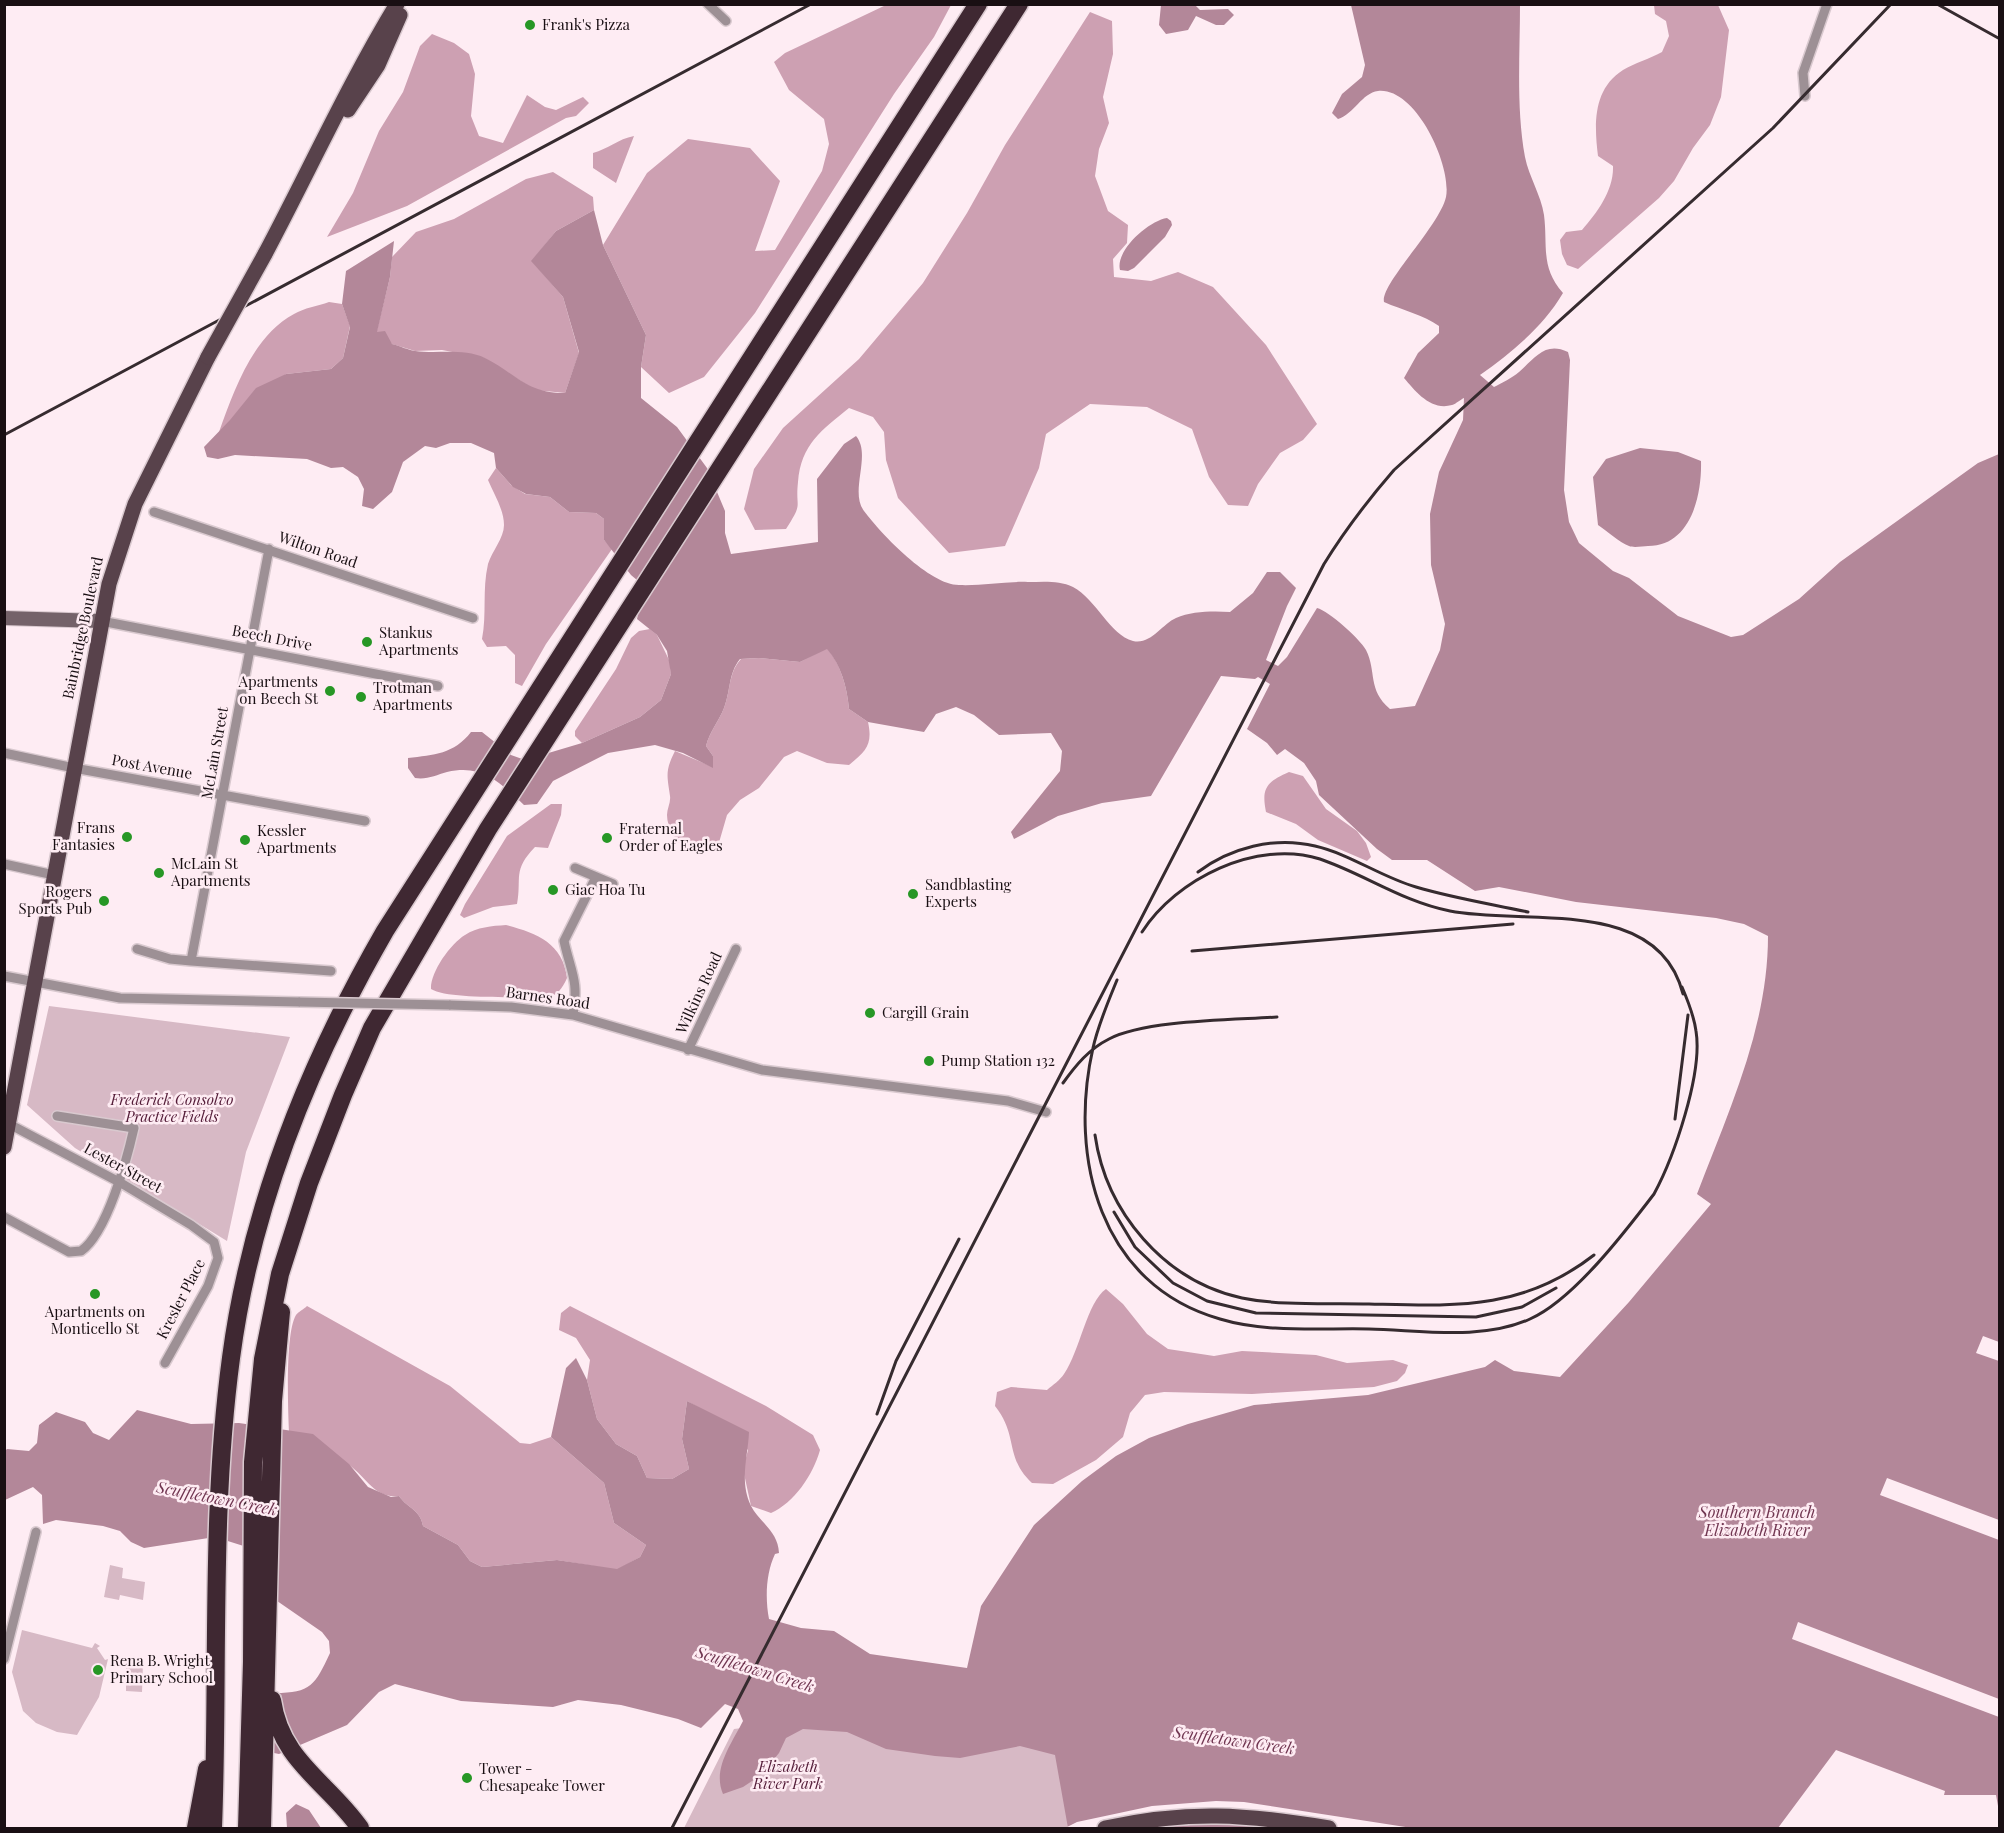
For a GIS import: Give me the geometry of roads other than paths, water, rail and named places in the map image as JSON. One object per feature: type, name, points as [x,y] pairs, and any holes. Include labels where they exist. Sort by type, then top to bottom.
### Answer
[{"type":"highway","points":[[213,1828],[220,1469],[227,1394],[234,1337],[258,1227],[298,1106],[366,964],[978,4]]},
{"type":"highway","points":[[247,1828],[256,1776],[261,1609],[253,1462],[266,1398],[269,1316],[314,1169],[372,1028],[488,829],[616,635],[1019,4]]},
{"type":"highway","points":[[260,1661],[275,1718],[288,1747],[300,1764],[344,1807],[360,1828]]},
{"type":"highway","points":[[196,1828],[215,1724]]},
{"type":"highway","points":[[256,1776],[262,1828]]},
{"type":"main road","name":"Bainbridge Boulevard","points":[[4,1147],[9,1124],[10,1089],[35,984],[100,621],[117,556],[135,504],[208,357],[317,158],[365,57],[397,4]]},
{"type":"main road","name":"Bainbridge Boulevard","points":[[317,158],[378,65],[405,4]]},
{"type":"main road","points":[[1105,1828],[1173,1817],[1214,1814],[1261,1817],[1329,1828]]},
{"type":"street","points":[[708,4],[726,21]]},
{"type":"street","points":[[1805,96],[1803,73],[1827,4]]},
{"type":"street","name":"Wilton Road","points":[[154,512],[473,618]]},
{"type":"street","name":"McLain Street","points":[[191,962],[269,549]]},
{"type":"street","points":[[4,618],[100,621]]},
{"type":"street","name":"Beech Drive","points":[[100,621],[438,686]]},
{"type":"street","name":"Post Avenue","points":[[4,753],[223,796],[365,820]]},
{"type":"street","points":[[4,864],[54,876]]},
{"type":"street","points":[[575,868],[614,884]]},
{"type":"street","points":[[573,1015],[576,996],[575,975],[564,941],[596,877]]},
{"type":"street","points":[[137,949],[170,959],[191,962],[331,971]]},
{"type":"street","name":"Wilkins Road","points":[[688,1050],[736,949]]},
{"type":"street","name":"Barnes Road","points":[[4,976],[35,984],[120,998],[511,1007],[573,1015],[762,1070],[848,1083],[1008,1101],[1046,1112]]},
{"type":"street","points":[[4,1217],[65,1250],[81,1251],[91,1241],[121,1183],[134,1128],[57,1116]]},
{"type":"street","name":"Lester Street","points":[[9,1124],[121,1183],[191,1225],[208,1237],[216,1247]]},
{"type":"street","name":"Kresler Place","points":[[165,1363],[208,1286],[218,1258],[216,1247]]},
{"type":"street","points":[[4,1659],[36,1532]]},
{"type":"water","points":[[1161,5],[1195,5],[1200,10],[1228,9],[1234,15],[1224,25],[1216,25],[1196,16],[1188,30],[1166,34],[1159,25]]},
{"type":"water","name":"Southern Branch Elizabeth River","points":[[1351,5],[1520,5],[1519,81],[1522,138],[1527,164],[1544,215],[1548,265],[1563,293],[1546,317],[1526,338],[1480,375],[1494,387],[1519,372],[1535,357],[1547,350],[1560,349],[1568,352],[1570,360],[1564,490],[1569,522],[1579,543],[1613,571],[1629,578],[1678,616],[1731,637],[1743,635],[1799,599],[1840,562],[1978,463],[1999,454],[2000,1804],[1998,1806],[1996,1795],[1944,1795],[1945,1791],[1836,1750],[1778,1828],[1068,1828],[1055,1755],[1020,1746],[960,1758],[886,1749],[847,1732],[803,1729],[786,1738],[779,1753],[761,1775],[743,1787],[723,1794],[720,1785],[722,1766],[743,1721],[738,1709],[725,1704],[701,1728],[678,1719],[621,1705],[578,1700],[553,1707],[461,1701],[395,1684],[379,1692],[347,1725],[279,1754],[254,1749],[275,1693],[297,1691],[310,1685],[320,1673],[330,1653],[329,1641],[322,1632],[267,1594],[250,1548],[215,1537],[144,1548],[131,1542],[120,1531],[103,1526],[56,1520],[43,1524],[42,1495],[33,1487],[5,1500],[4,1452],[7,1449],[29,1451],[37,1443],[39,1425],[56,1412],[85,1422],[93,1433],[109,1440],[137,1410],[191,1424],[239,1423],[313,1434],[349,1464],[368,1487],[391,1497],[399,1496],[416,1512],[423,1526],[458,1545],[470,1561],[482,1567],[557,1560],[617,1569],[640,1557],[646,1545],[614,1523],[604,1483],[551,1437],[566,1368],[576,1358],[587,1380],[597,1419],[616,1444],[637,1456],[647,1478],[672,1479],[689,1469],[682,1439],[687,1401],[749,1432],[745,1469],[747,1497],[775,1539],[779,1553],[775,1554],[768,1577],[769,1619],[801,1628],[834,1631],[870,1654],[967,1668],[981,1606],[1034,1525],[1082,1481],[1116,1456],[1149,1438],[1254,1405],[1368,1395],[1485,1367],[1495,1360],[1514,1371],[1560,1377],[1629,1302],[1711,1204],[1697,1194],[1734,1099],[1754,1035],[1766,970],[1768,936],[1744,924],[1716,918],[1576,902],[1499,887],[1475,891],[1427,860],[1392,860],[1319,795],[1316,781],[1304,763],[1285,749],[1277,755],[1267,743],[1247,729],[1270,684],[1258,677],[1255,679],[1221,676],[1151,796],[1102,803],[1058,816],[1014,839],[1011,832],[1060,771],[1062,751],[1051,733],[999,735],[974,715],[956,707],[936,714],[924,732],[868,722],[849,709],[842,677],[827,649],[800,662],[759,658],[740,659],[733,670],[724,708],[706,746],[713,756],[713,768],[683,753],[655,745],[608,753],[553,781],[537,804],[524,805],[498,782],[481,773],[460,770],[427,778],[415,778],[408,768],[408,758],[443,752],[458,745],[471,732],[482,732],[511,755],[525,760],[582,743],[640,717],[661,700],[671,674],[667,651],[657,635],[637,619],[644,586],[631,575],[604,540],[604,519],[596,513],[569,512],[550,497],[526,494],[513,487],[496,468],[494,453],[471,443],[450,443],[436,448],[425,446],[403,462],[392,492],[373,509],[362,506],[364,489],[358,477],[343,467],[331,468],[307,459],[235,455],[218,459],[207,457],[204,447],[256,388],[286,374],[331,369],[343,358],[350,327],[342,304],[346,271],[394,241],[390,277],[377,332],[385,331],[392,344],[412,350],[477,355],[531,386],[541,390],[565,393],[579,352],[563,297],[531,261],[556,231],[594,210],[603,245],[646,335],[641,367],[641,398],[677,427],[707,468],[725,511],[725,533],[731,554],[818,542],[817,479],[844,444],[856,436],[862,453],[859,494],[864,511],[894,545],[934,577],[959,585],[1056,582],[1068,585],[1089,600],[1117,632],[1133,641],[1139,641],[1151,637],[1171,621],[1182,616],[1203,612],[1230,612],[1253,593],[1267,572],[1280,572],[1296,588],[1266,660],[1278,666],[1287,657],[1317,608],[1336,619],[1366,650],[1375,687],[1383,702],[1390,709],[1415,706],[1440,650],[1445,624],[1431,565],[1430,514],[1439,472],[1463,420],[1464,398],[1452,405],[1431,403],[1404,378],[1418,353],[1439,333],[1439,326],[1384,302],[1391,282],[1433,224],[1441,209],[1446,197],[1446,183],[1437,149],[1428,131],[1406,102],[1392,93],[1378,91],[1372,93],[1349,113],[1338,119],[1332,113],[1342,94],[1362,77],[1365,65]]},
{"type":"water","points":[[1167,218],[1172,225],[1165,237],[1134,268],[1128,271],[1120,270],[1123,254],[1134,238],[1159,220]]},
{"type":"water","points":[[1640,448],[1678,452],[1701,461],[1701,474],[1696,503],[1691,516],[1675,538],[1663,544],[1633,547],[1621,542],[1598,525],[1593,477],[1606,459]]},
{"type":"water","points":[[296,1804],[309,1810],[321,1828],[287,1828],[286,1813]]},
{"type":"railway","points":[[4,435],[811,4]]},
{"type":"railway","points":[[672,1828],[1324,564],[1340,539],[1394,470],[1773,128],[1891,4]]},
{"type":"railway","points":[[1937,4],[2000,39]]},
{"type":"railway","points":[[1198,872],[1224,856],[1253,846],[1284,842],[1300,843],[1341,854],[1390,878],[1416,887],[1528,912]]},
{"type":"railway","points":[[1142,932],[1175,895],[1196,880],[1245,859],[1295,854],[1320,859],[1400,895],[1450,911],[1585,921],[1618,928],[1647,941],[1669,963],[1683,994]]},
{"type":"railway","points":[[1192,951],[1513,924]]},
{"type":"railway","points":[[1117,980],[1100,1022],[1093,1048],[1086,1090],[1085,1132],[1091,1173],[1102,1212],[1120,1247],[1146,1278],[1179,1302],[1220,1319],[1238,1323],[1293,1329],[1369,1329],[1451,1333],[1511,1326],[1546,1310],[1597,1264],[1654,1194],[1678,1137],[1695,1069],[1696,1031],[1682,987]]},
{"type":"railway","points":[[1675,1119],[1688,1015]]},
{"type":"railway","points":[[1063,1083],[1095,1048],[1125,1033],[1166,1024],[1277,1017]]},
{"type":"railway","points":[[1095,1135],[1101,1163],[1112,1191],[1126,1216],[1143,1239],[1164,1259],[1188,1276],[1214,1289],[1242,1298],[1305,1304],[1430,1305],[1487,1301],[1514,1296],[1541,1287],[1594,1255]]},
{"type":"railway","points":[[1114,1212],[1135,1247],[1173,1283],[1207,1301],[1256,1313],[1476,1317],[1522,1307],[1556,1288]]},
{"type":"railway","points":[[877,1414],[896,1361],[959,1239]]},
{"type":"place","name":"Frank's Pizza","points":[[530,25]]},
{"type":"place","name":"Stankus Apartments","points":[[367,642]]},
{"type":"place","name":"Apartments on Beech St","points":[[330,691]]},
{"type":"place","name":"Trotman Apartments","points":[[361,697]]},
{"type":"place","name":"Frans Fantasies","points":[[127,837]]},
{"type":"place","name":"Fraternal Order of Eagles","points":[[607,838]]},
{"type":"place","name":"Kessler Apartments","points":[[245,840]]},
{"type":"place","name":"McLain St Apartments","points":[[159,873]]},
{"type":"place","name":"Giac Hoa Tu","points":[[553,890]]},
{"type":"place","name":"Sandblasting Experts","points":[[913,894]]},
{"type":"place","name":"Rogers Sports Pub","points":[[104,901]]},
{"type":"place","name":"Cargill Grain","points":[[870,1013]]},
{"type":"place","name":"Pump Station 132","points":[[929,1061]]},
{"type":"place","name":"Apartments on Monticello St","points":[[95,1294]]},
{"type":"place","name":"Rena B. Wright Primary School","points":[[98,1670]]},
{"type":"place","name":"Tower - Chesapeake Tower","points":[[467,1778]]},
{"type":"park label","name":"Frederick Consolvo Practice Fields","points":[[172,1108]]},
{"type":"park label","name":"Elizabeth River Park","points":[[788,1776]]},
{"type":"water label","name":"Scuffletown Creek","points":[[217,1498]]},
{"type":"water label","name":"Scuffletown Creek","points":[[755,1669]]},
{"type":"water label","name":"Scuffletown Creek","points":[[1234,1740]]}]
